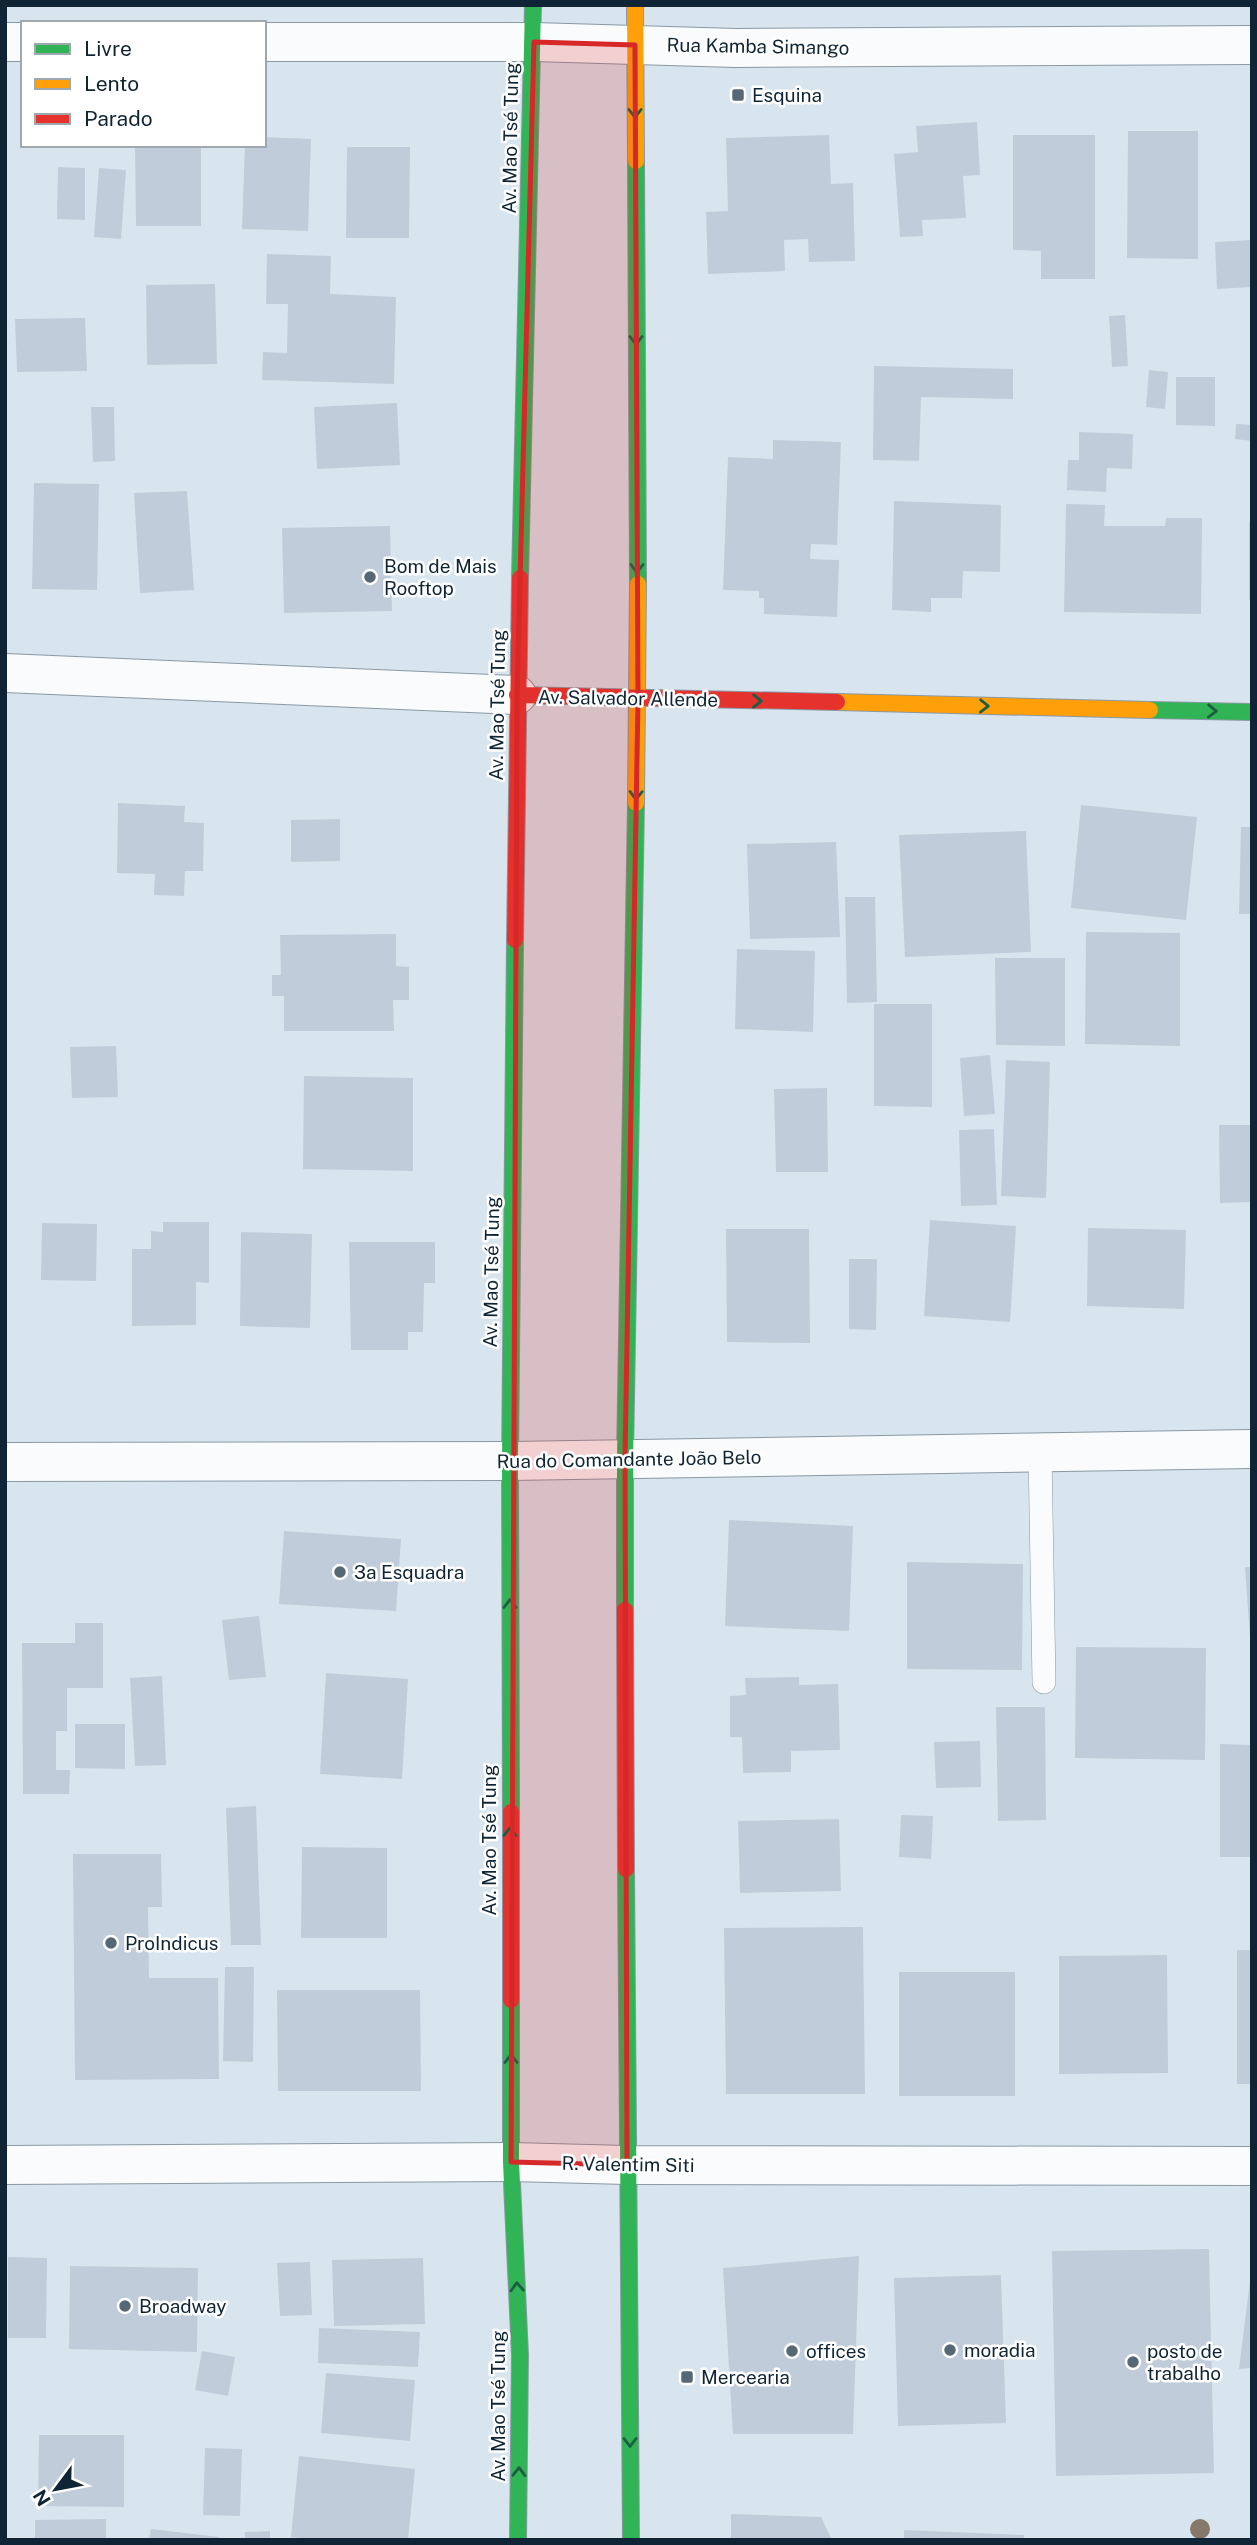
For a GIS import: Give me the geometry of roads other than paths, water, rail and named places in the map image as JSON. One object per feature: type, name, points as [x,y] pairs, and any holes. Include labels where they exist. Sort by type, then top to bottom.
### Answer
[{"type":"main road","points":[[631,2540],[625,1458],[638,699],[635,5]]},
{"type":"main road","name":"Av. Mao Tsé Tung","points":[[518,2540],[520,2355],[511,2162],[510,1461],[517,695],[534,24]]},
{"type":"main road","name":"Av. Salvador Allende","points":[[517,695],[1252,712]]},
{"type":"street","name":"Rua Kamba Simango","points":[[266,42],[534,24],[635,45],[736,48],[1252,45]]},
{"type":"street","name":"Av. Salvador Allende","points":[[5,673],[517,695]]},
{"type":"street","name":"Rua do Comandante João Belo","points":[[5,1462],[510,1461],[1252,1449]]},
{"type":"street","name":"R. Valentim Siti","points":[[5,2165],[511,2162],[627,2165],[1252,2166]]},
{"type":"lane","points":[[1040,1452],[1044,1682]]},
{"type":"place","name":"Esquina","points":[[738,95]]},
{"type":"place","name":"Bom de Mais Rooftop","points":[[370,577]]},
{"type":"place","name":"3a Esquadra","points":[[340,1572]]},
{"type":"place","name":"ProIndicus","points":[[111,1943]]},
{"type":"place","name":"Broadway","points":[[125,2306]]},
{"type":"place","name":"moradia","points":[[950,2350]]},
{"type":"place","name":"offices","points":[[792,2351]]},
{"type":"place","name":"posto de trabalho","points":[[1133,2362]]},
{"type":"place","name":"Mercearia","points":[[687,2377]]}]
